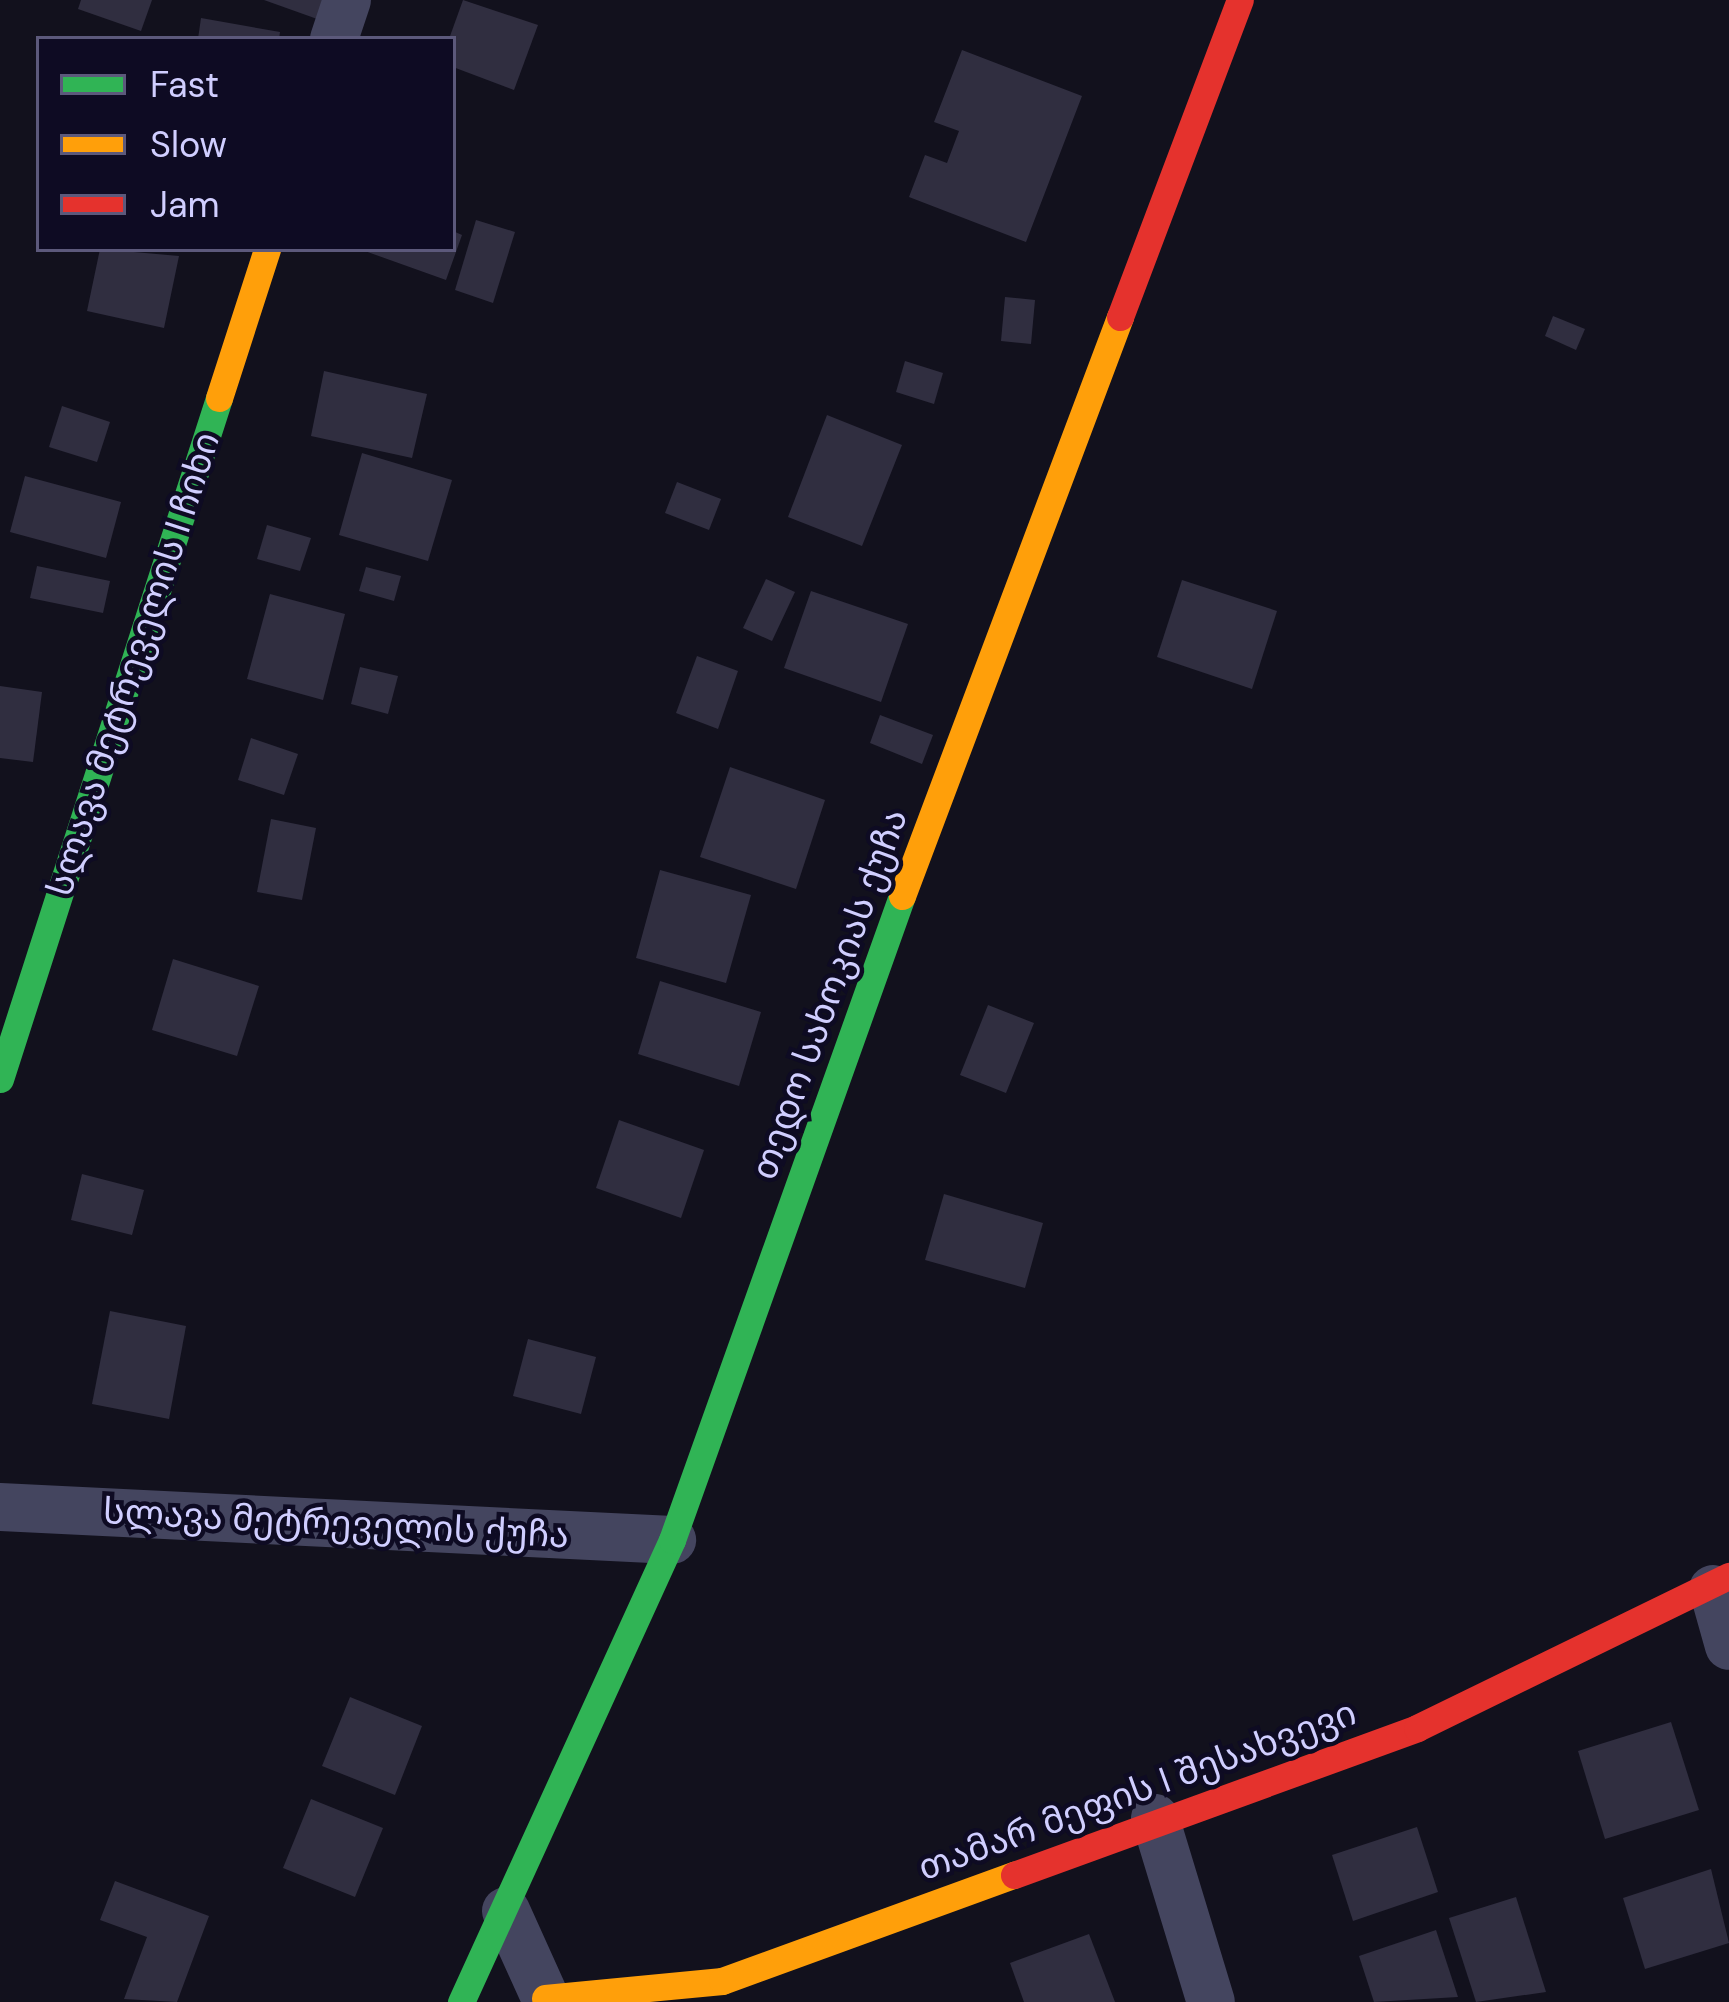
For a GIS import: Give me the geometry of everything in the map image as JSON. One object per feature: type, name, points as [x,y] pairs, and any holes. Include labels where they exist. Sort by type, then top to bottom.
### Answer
[{"type":"street","points":[[335,36],[346,0]]},
{"type":"street","name":"თედო სახოკიას ქუჩა","points":[[460,2002],[506,1911],[672,1540],[949,766],[1240,0]]},
{"type":"street","name":"სლავა მეტრეველის I ჩიხი","points":[[0,1079],[266,252]]},
{"type":"street","name":"სლავა მეტრეველის ქუჩა","points":[[0,1507],[672,1540]]},
{"type":"street","points":[[1721,1582],[1729,1646]]},
{"type":"street","name":"თამარ მეფის I შესახვევი","points":[[546,2000],[722,1981],[1155,1818],[1417,1728],[1721,1582]]},
{"type":"street","points":[[1155,1818],[1211,2002]]},
{"type":"street","points":[[506,1911],[546,2000]]},
{"type":"building","points":[[81,0],[152,0],[141,31],[78,9]]},
{"type":"building","points":[[264,0],[327,0],[320,20]]},
{"type":"building","points":[[463,0],[538,25],[514,90],[456,68],[456,36],[450,36]]},
{"type":"building","points":[[201,18],[280,32],[279,36],[198,36]]},
{"type":"building","points":[[962,50],[1082,96],[1026,242],[909,197],[925,155],[947,163],[959,131],[934,122]]},
{"type":"building","points":[[476,220],[515,232],[493,303],[455,290]]},
{"type":"building","points":[[99,252],[179,256],[164,328],[87,311]]},
{"type":"building","points":[[368,252],[456,252],[446,280]]},
{"type":"building","points":[[1005,297],[1035,300],[1031,344],[1001,341]]},
{"type":"building","points":[[1553,316],[1585,329],[1576,350],[1545,336]]},
{"type":"building","points":[[905,361],[943,373],[934,404],[896,392]]},
{"type":"building","points":[[324,371],[427,394],[412,458],[311,436]]},
{"type":"building","points":[[62,406],[110,422],[97,462],[49,447]]},
{"type":"building","points":[[827,415],[902,445],[862,546],[788,517]]},
{"type":"building","points":[[362,453],[452,480],[428,561],[339,535]]},
{"type":"building","points":[[25,476],[121,502],[106,558],[10,532]]},
{"type":"building","points":[[677,482],[721,499],[709,530],[665,513]]},
{"type":"building","points":[[267,525],[311,538],[300,571],[257,559]]},
{"type":"building","points":[[37,566],[110,581],[103,613],[30,598]]},
{"type":"building","points":[[366,567],[401,576],[394,601],[359,591]]},
{"type":"building","points":[[766,579],[795,592],[772,641],[743,628]]},
{"type":"building","points":[[1182,580],[1277,611],[1252,689],[1157,657]]},
{"type":"building","points":[[811,591],[908,624],[881,702],[784,668]]},
{"type":"building","points":[[270,594],[345,614],[323,700],[247,679]]},
{"type":"building","points":[[697,656],[738,671],[718,729],[676,713]]},
{"type":"building","points":[[360,667],[398,676],[388,714],[351,704]]},
{"type":"building","points":[[0,686],[42,692],[33,762],[0,758]]},
{"type":"building","points":[[880,715],[933,735],[922,764],[870,743]]},
{"type":"building","points":[[251,738],[298,754],[284,795],[238,780]]},
{"type":"building","points":[[730,767],[825,800],[796,889],[700,857]]},
{"type":"building","points":[[271,819],[316,828],[302,900],[257,892]]},
{"type":"building","points":[[660,870],[751,895],[726,983],[636,958]]},
{"type":"building","points":[[173,959],[259,986],[237,1056],[152,1030]]},
{"type":"building","points":[[660,981],[761,1012],[739,1086],[638,1054]]},
{"type":"building","points":[[988,1005],[1034,1023],[1006,1093],[960,1075]]},
{"type":"building","points":[[619,1120],[704,1150],[681,1218],[596,1188]]},
{"type":"building","points":[[82,1174],[144,1190],[132,1235],[71,1220]]},
{"type":"building","points":[[944,1194],[1043,1223],[1025,1288],[925,1260]]},
{"type":"building","points":[[110,1311],[186,1326],[169,1419],[92,1404]]},
{"type":"building","points":[[528,1339],[596,1357],[581,1414],[513,1396]]},
{"type":"building","points":[[350,1697],[422,1726],[395,1795],[322,1766]]},
{"type":"building","points":[[1671,1722],[1699,1810],[1605,1839],[1578,1751]]},
{"type":"building","points":[[311,1799],[383,1828],[355,1897],[283,1868]]},
{"type":"building","points":[[1417,1827],[1438,1892],[1353,1921],[1332,1855]]},
{"type":"building","points":[[1711,1869],[1729,1943],[1645,1969],[1623,1898]]},
{"type":"building","points":[[115,1881],[209,1916],[177,2002],[124,1999],[147,1937],[100,1920]]},
{"type":"building","points":[[1516,1897],[1546,1992],[1476,2002],[1449,1918]]},
{"type":"building","points":[[1436,1930],[1458,1997],[1374,2002],[1359,1956]]},
{"type":"building","points":[[1089,1934],[1115,2002],[1024,2002],[1010,1963]]},
{"type":"traffic: fast","points":[[0,1079],[219,398]]},
{"type":"traffic: fast","points":[[461,2002],[672,1540],[902,896]]},
{"type":"traffic: slow","points":[[219,398],[266,252]]},
{"type":"traffic: slow","points":[[902,896],[1120,317]]},
{"type":"traffic: slow","points":[[545,1998],[722,1981],[1014,1875]]},
{"type":"traffic: jam","points":[[1120,317],[1240,0]]},
{"type":"traffic: jam","points":[[1014,1875],[1417,1728],[1729,1576]]}]
